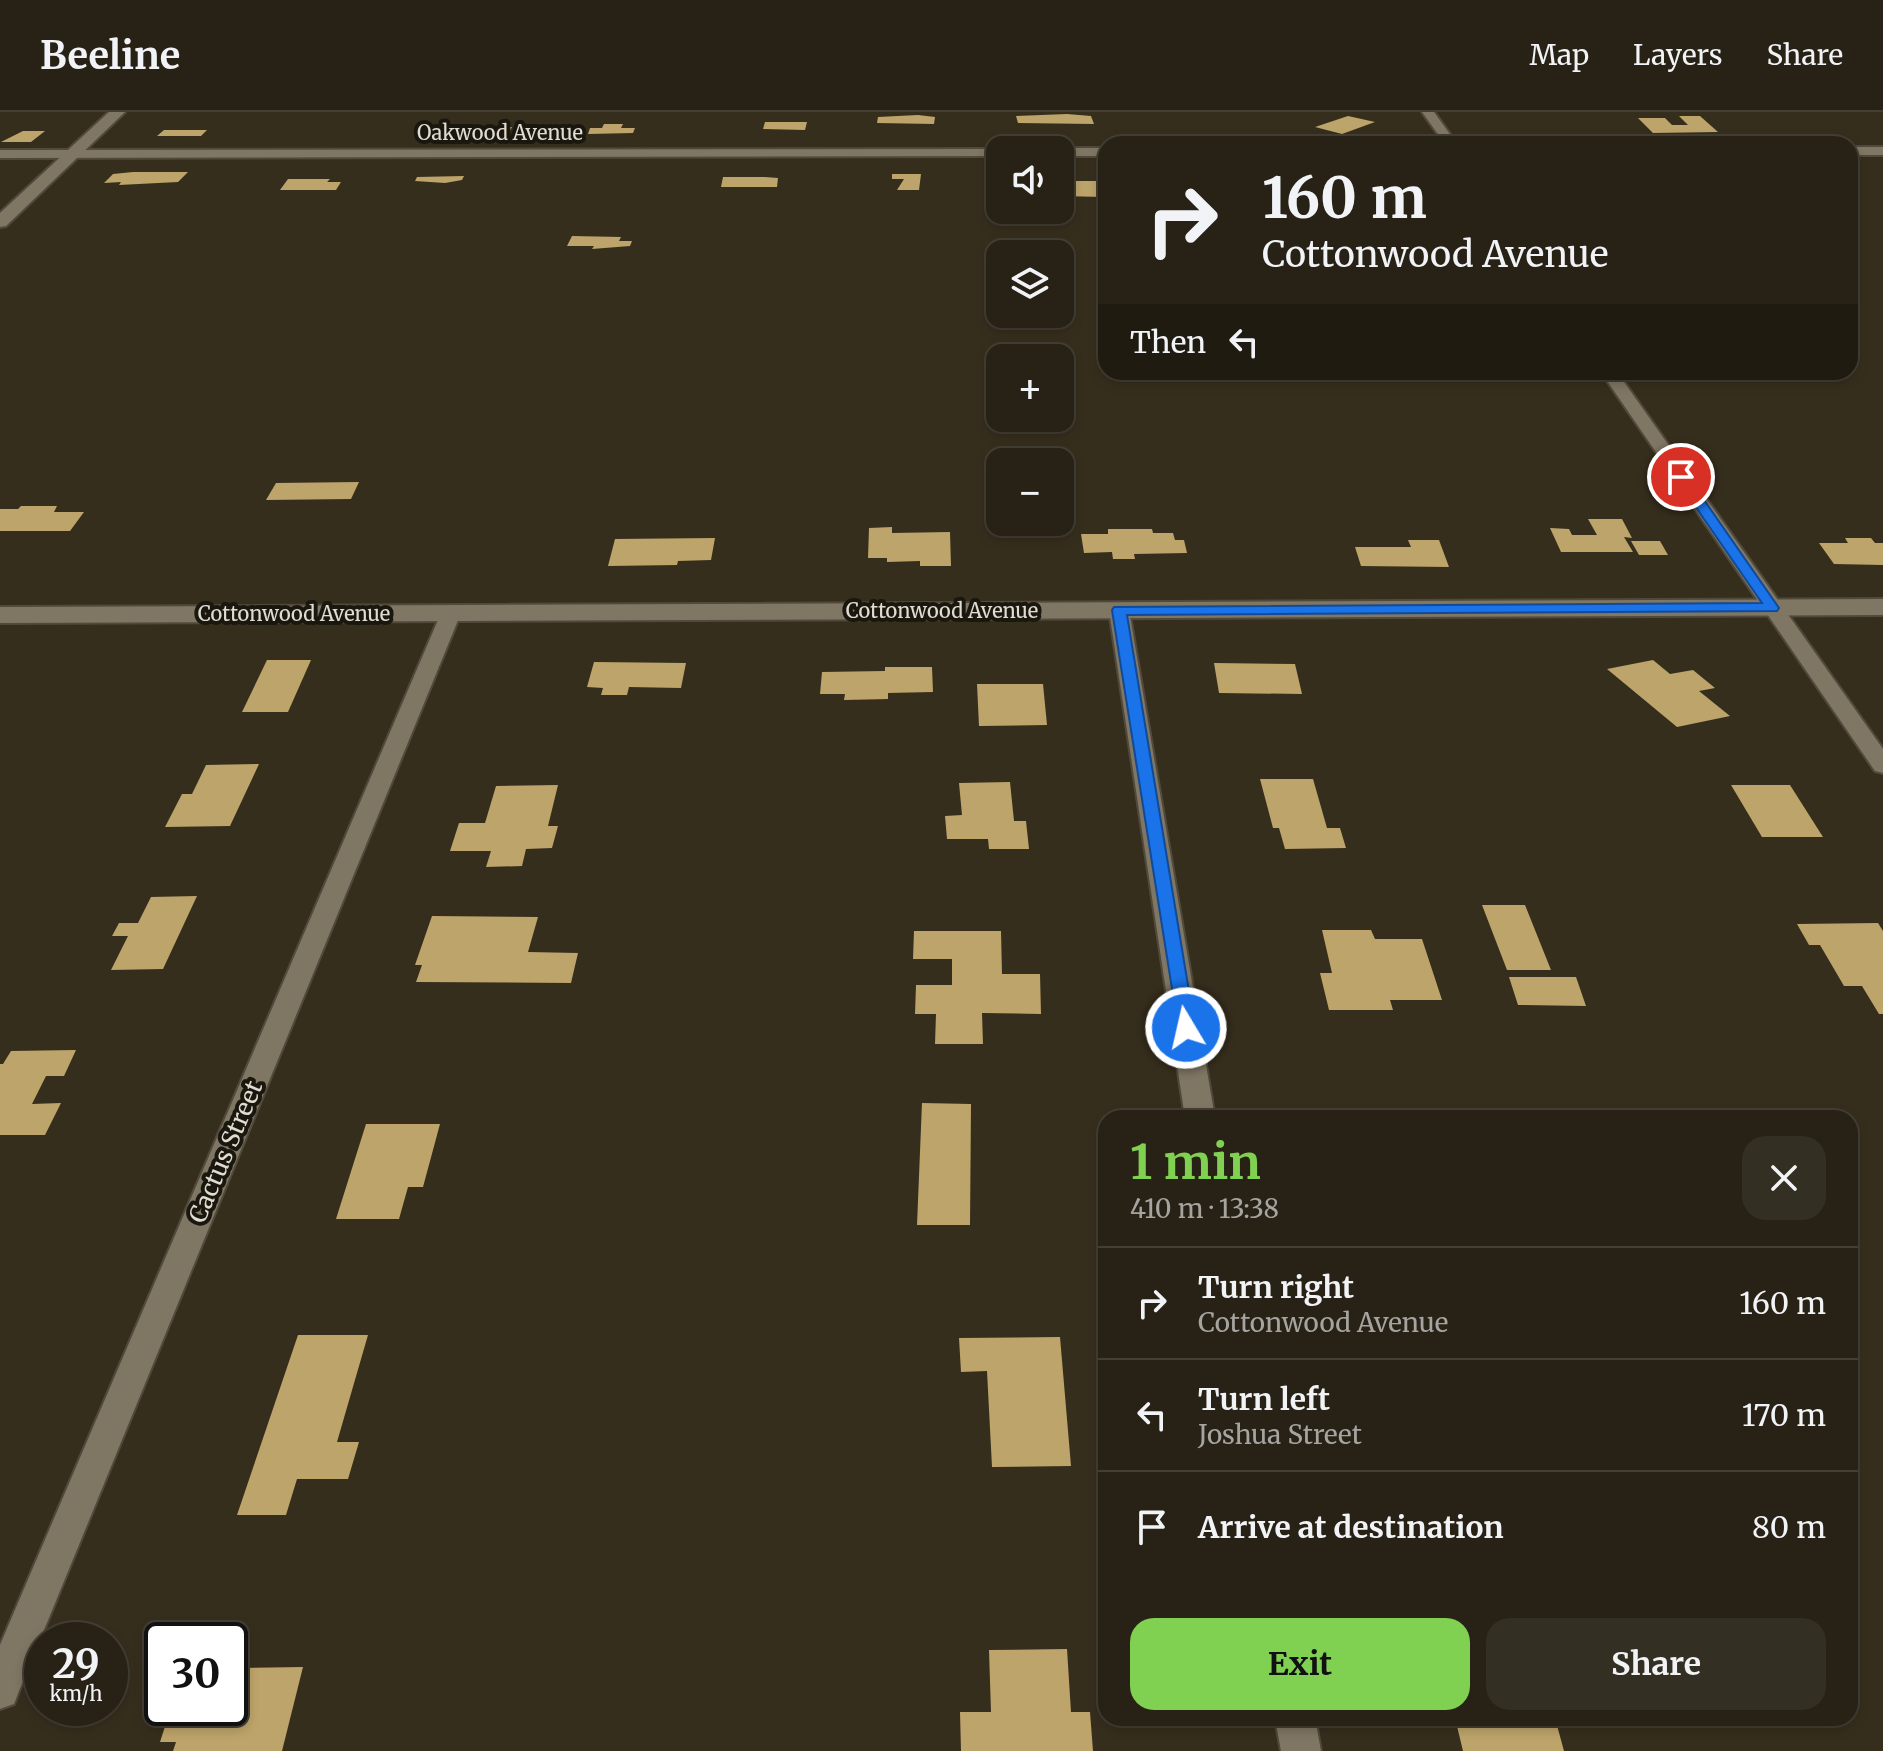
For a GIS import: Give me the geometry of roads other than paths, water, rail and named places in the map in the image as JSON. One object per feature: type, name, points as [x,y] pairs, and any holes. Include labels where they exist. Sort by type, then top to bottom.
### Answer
[{"type":"street","points":[[0,222],[118,112]]},
{"type":"street","points":[[1428,112],[1445,136]]},
{"type":"street","points":[[1858,151],[1883,151]]},
{"type":"street","name":"Oakwood Avenue","points":[[0,154],[986,152]]},
{"type":"street","points":[[1074,152],[1098,152]]},
{"type":"street","points":[[1615,380],[1883,766]]},
{"type":"street","name":"Cottonwood Avenue","points":[[0,615],[1883,607]]},
{"type":"street","points":[[1119,610],[1199,1110]]},
{"type":"street","name":"Cactus Street","points":[[0,1691],[451,613]]},
{"type":"street","points":[[1296,1726],[1301,1751]]}]
